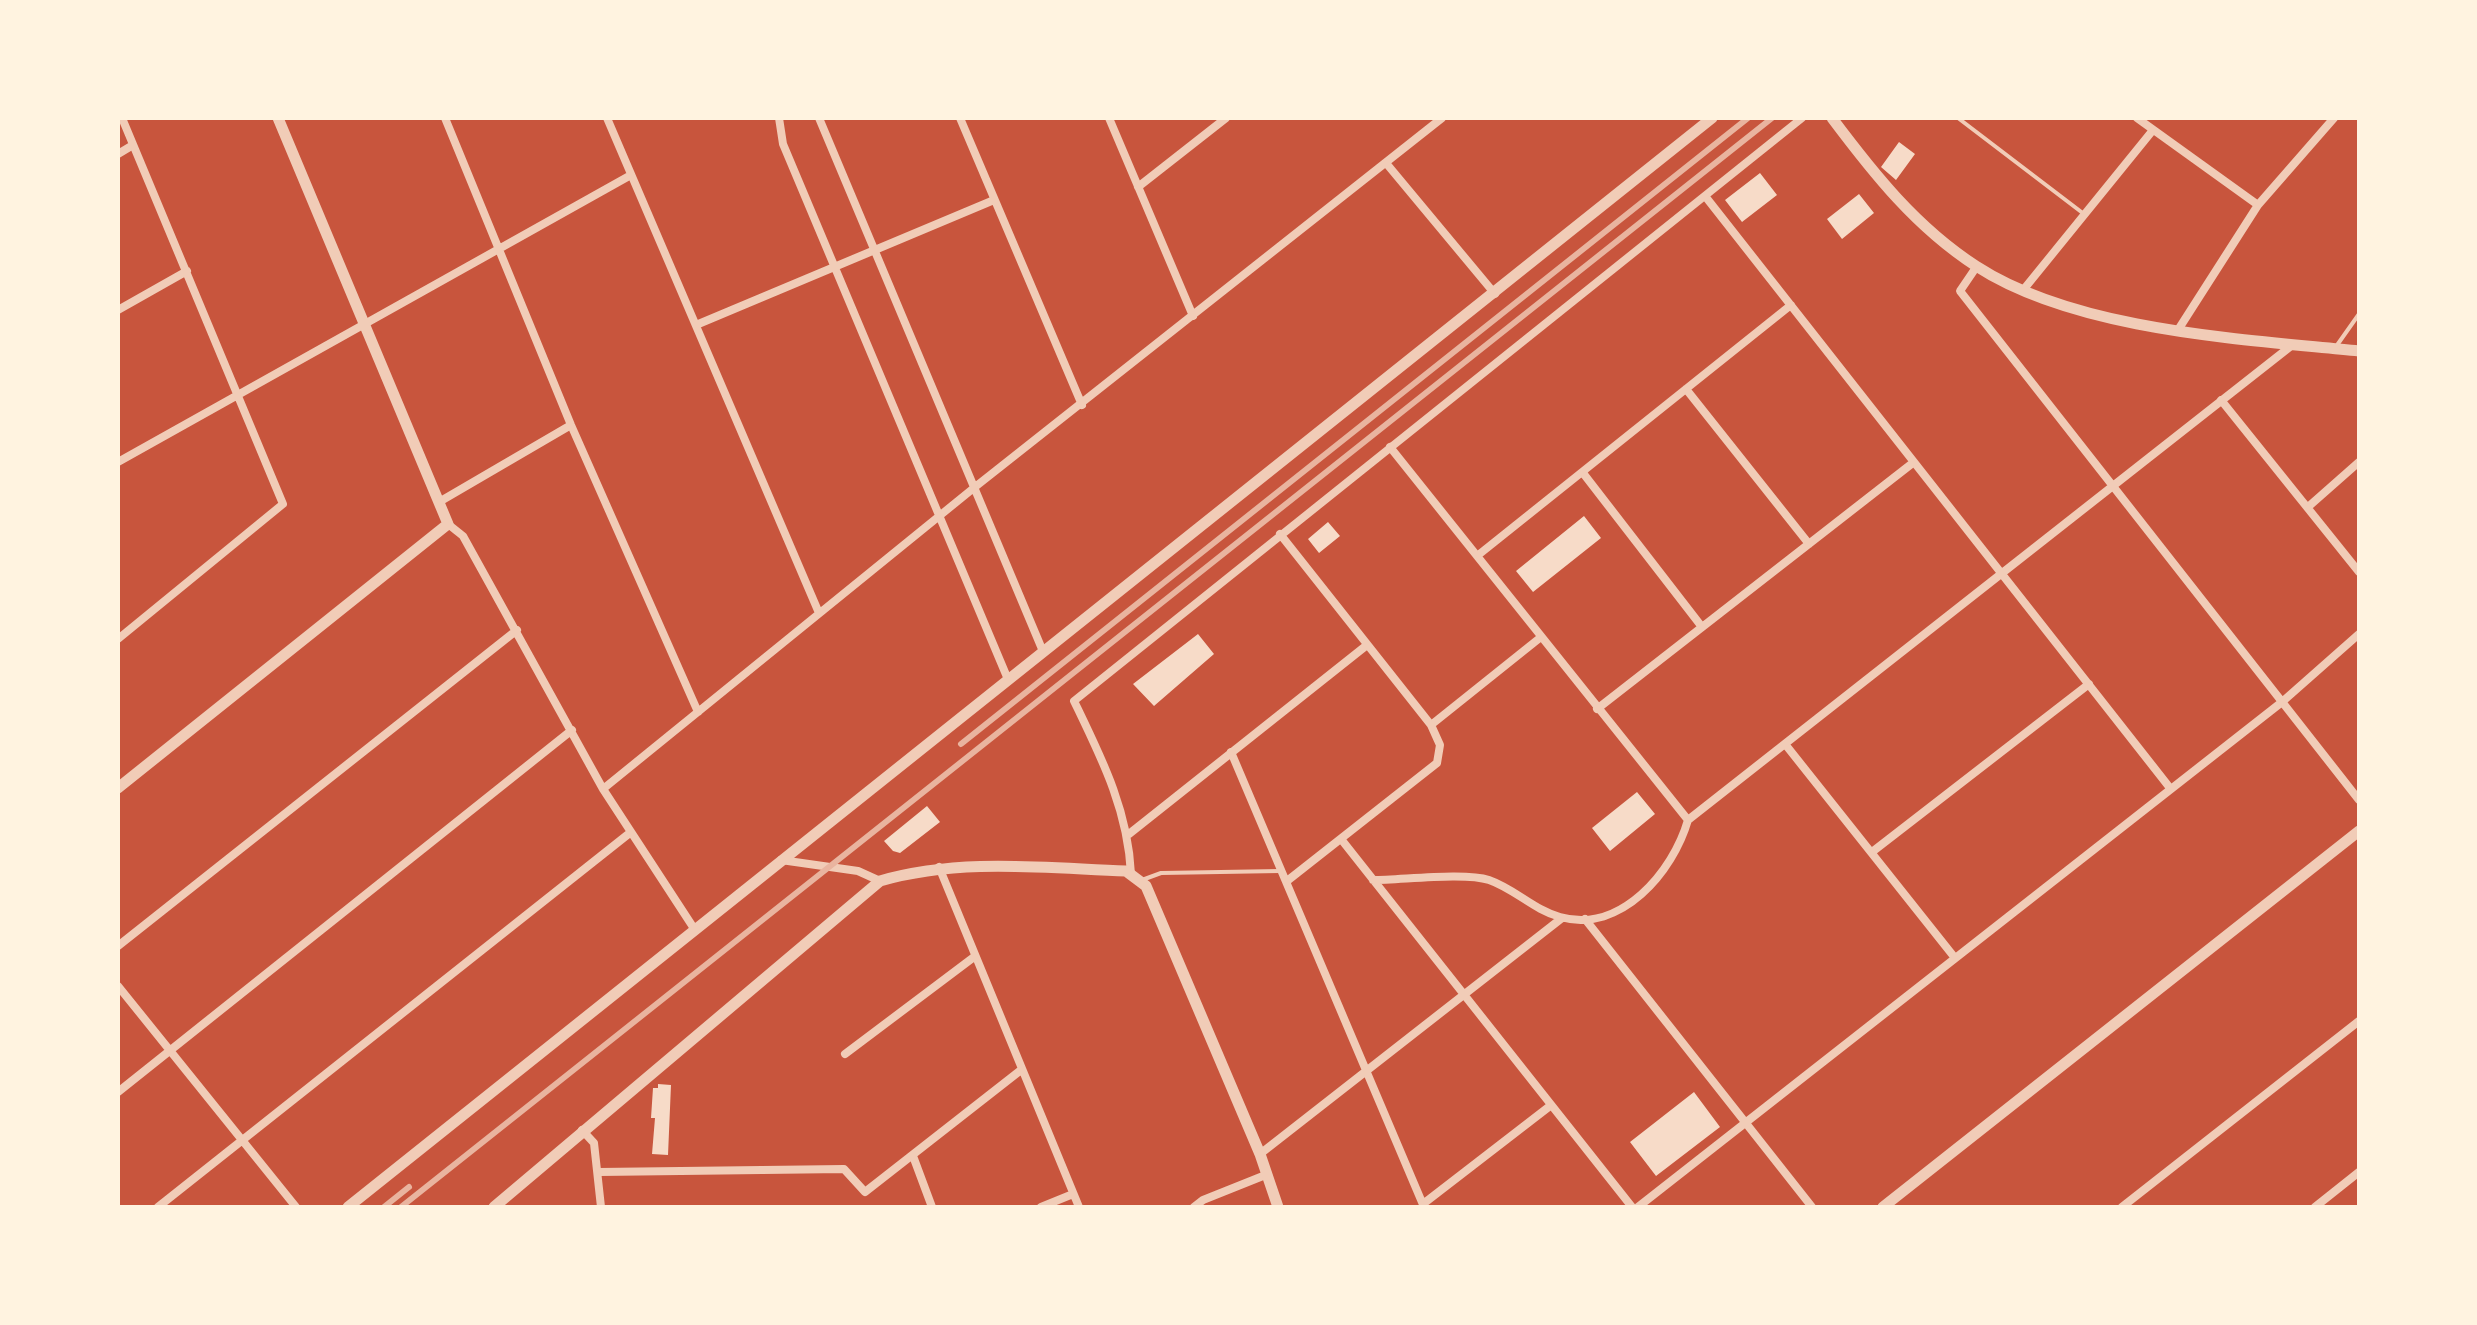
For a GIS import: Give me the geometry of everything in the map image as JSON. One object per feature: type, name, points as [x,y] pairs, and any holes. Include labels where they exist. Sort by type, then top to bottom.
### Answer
[{"type":"street","points":[[118,639],[283,504],[122,118]]},
{"type":"street","points":[[278,118],[448,524],[463,536],[603,789],[695,930]]},
{"type":"street","points":[[445,118],[571,425],[698,712]]},
{"type":"street","points":[[607,118],[819,613]]},
{"type":"street","points":[[779,118],[783,144],[1007,677]]},
{"type":"street","points":[[819,118],[876,247],[1042,649]]},
{"type":"street","points":[[960,118],[1082,405]]},
{"type":"street","points":[[1109,118],[1193,316]]},
{"type":"street","points":[[1138,187],[1226,118]]},
{"type":"street","points":[[603,789],[975,487],[1442,118]]},
{"type":"street","points":[[348,1207],[1042,649],[1495,294],[1712,118]]},
{"type":"street","points":[[1278,1207],[1260,1154],[1154,899],[1136,877],[1129,834],[1106,768],[1074,701],[1802,118]]},
{"type":"street","points":[[1832,118],[1883,185],[1921,223],[1977,266],[2024,289],[2104,318],[2291,346],[2359,351]]},
{"type":"street","points":[[2137,118],[2258,205]]},
{"type":"street","points":[[2178,330],[2258,205],[2334,118]]},
{"type":"street","points":[[2024,289],[2153,130]]},
{"type":"street","points":[[118,154],[133,145]]},
{"type":"street","points":[[1386,163],[1495,294]]},
{"type":"street","points":[[118,462],[631,175]]},
{"type":"street","points":[[1705,196],[2170,788]]},
{"type":"street","points":[[696,325],[994,200]]},
{"type":"street","points":[[1977,266],[1960,291],[2359,800]]},
{"type":"street","points":[[118,310],[187,271]]},
{"type":"street","points":[[1477,556],[1791,305]]},
{"type":"street","points":[[1373,880],[1488,879],[1562,918],[1585,919],[1624,907],[1646,891],[1667,867],[1681,842],[1688,820],[2291,346]]},
{"type":"street","points":[[1686,389],[1809,544]]},
{"type":"street","points":[[2221,400],[2359,572]]},
{"type":"street","points":[[439,502],[571,425]]},
{"type":"street","points":[[1390,447],[1688,820]]},
{"type":"street","points":[[1597,709],[1914,462]]},
{"type":"street","points":[[2308,507],[2359,462]]},
{"type":"street","points":[[1583,473],[1702,627]]},
{"type":"street","points":[[118,788],[448,524]]},
{"type":"street","points":[[1280,534],[1431,725],[1440,745],[1437,763],[1287,881]]},
{"type":"street","points":[[118,946],[517,630]]},
{"type":"street","points":[[1638,1207],[2282,702],[2359,634]]},
{"type":"street","points":[[1431,725],[1541,637]]},
{"type":"street","points":[[1129,834],[1367,645]]},
{"type":"street","points":[[1872,852],[2089,684]]},
{"type":"street","points":[[118,1092],[572,730]]},
{"type":"street","points":[[1785,744],[1955,958]]},
{"type":"street","points":[[1231,752],[1424,1205],[1550,1106]]},
{"type":"street","points":[[1883,1207],[2359,831]]},
{"type":"street","points":[[158,1207],[631,832]]},
{"type":"street","points":[[1341,839],[1632,1207]]},
{"type":"street","points":[[781,860],[858,871],[880,881]]},
{"type":"street","points":[[494,1207],[880,881],[939,867],[1111,871],[1136,877]]},
{"type":"street","points":[[939,867],[1079,1207]]},
{"type":"street","points":[[1260,1154],[1562,918]]},
{"type":"street","points":[[1585,919],[1812,1207]]},
{"type":"street","points":[[845,1054],[974,957]]},
{"type":"street","points":[[118,986],[296,1207]]},
{"type":"street","points":[[2122,1207],[2358,1023]]},
{"type":"street","points":[[599,1172],[844,1169],[865,1192],[1021,1070]]},
{"type":"street","points":[[582,1130],[594,1143],[601,1207]]},
{"type":"street","points":[[913,1156],[932,1207]]},
{"type":"street","points":[[2315,1207],[2359,1172]]},
{"type":"street","points":[[1194,1207],[1203,1200],[1268,1174]]},
{"type":"street","points":[[1041,1207],[1073,1194]]},
{"type":"lane","points":[[1958,118],[2084,214]]},
{"type":"lane","points":[[2334,348],[2359,314]]},
{"type":"lane","points":[[1136,877],[1161,873],[1282,871]]},
{"type":"building","points":[[1899,142],[1915,154],[1896,180],[1881,167]]},
{"type":"building","points":[[1760,173],[1777,195],[1742,222],[1725,200]]},
{"type":"building","points":[[1859,194],[1874,213],[1842,239],[1827,219]]},
{"type":"building","points":[[1584,516],[1601,538],[1533,592],[1516,571]]},
{"type":"building","points":[[1328,522],[1340,536],[1319,553],[1308,539]]},
{"type":"building","points":[[1198,634],[1214,654],[1154,706],[1133,684]]},
{"type":"building","points":[[1637,792],[1655,814],[1610,851],[1592,828]]},
{"type":"building","points":[[927,806],[940,822],[900,853],[893,851],[884,841]]},
{"type":"building","points":[[658,1084],[671,1085],[668,1155],[652,1154],[655,1118],[651,1118],[653,1088],[658,1088]]},
{"type":"building","points":[[1694,1092],[1720,1127],[1656,1176],[1630,1142]]},
{"type":"railway","points":[[961,744],[1748,118]]},
{"type":"railway","points":[[401,1207],[1772,118]]},
{"type":"railway","points":[[384,1207],[409,1187]]}]
